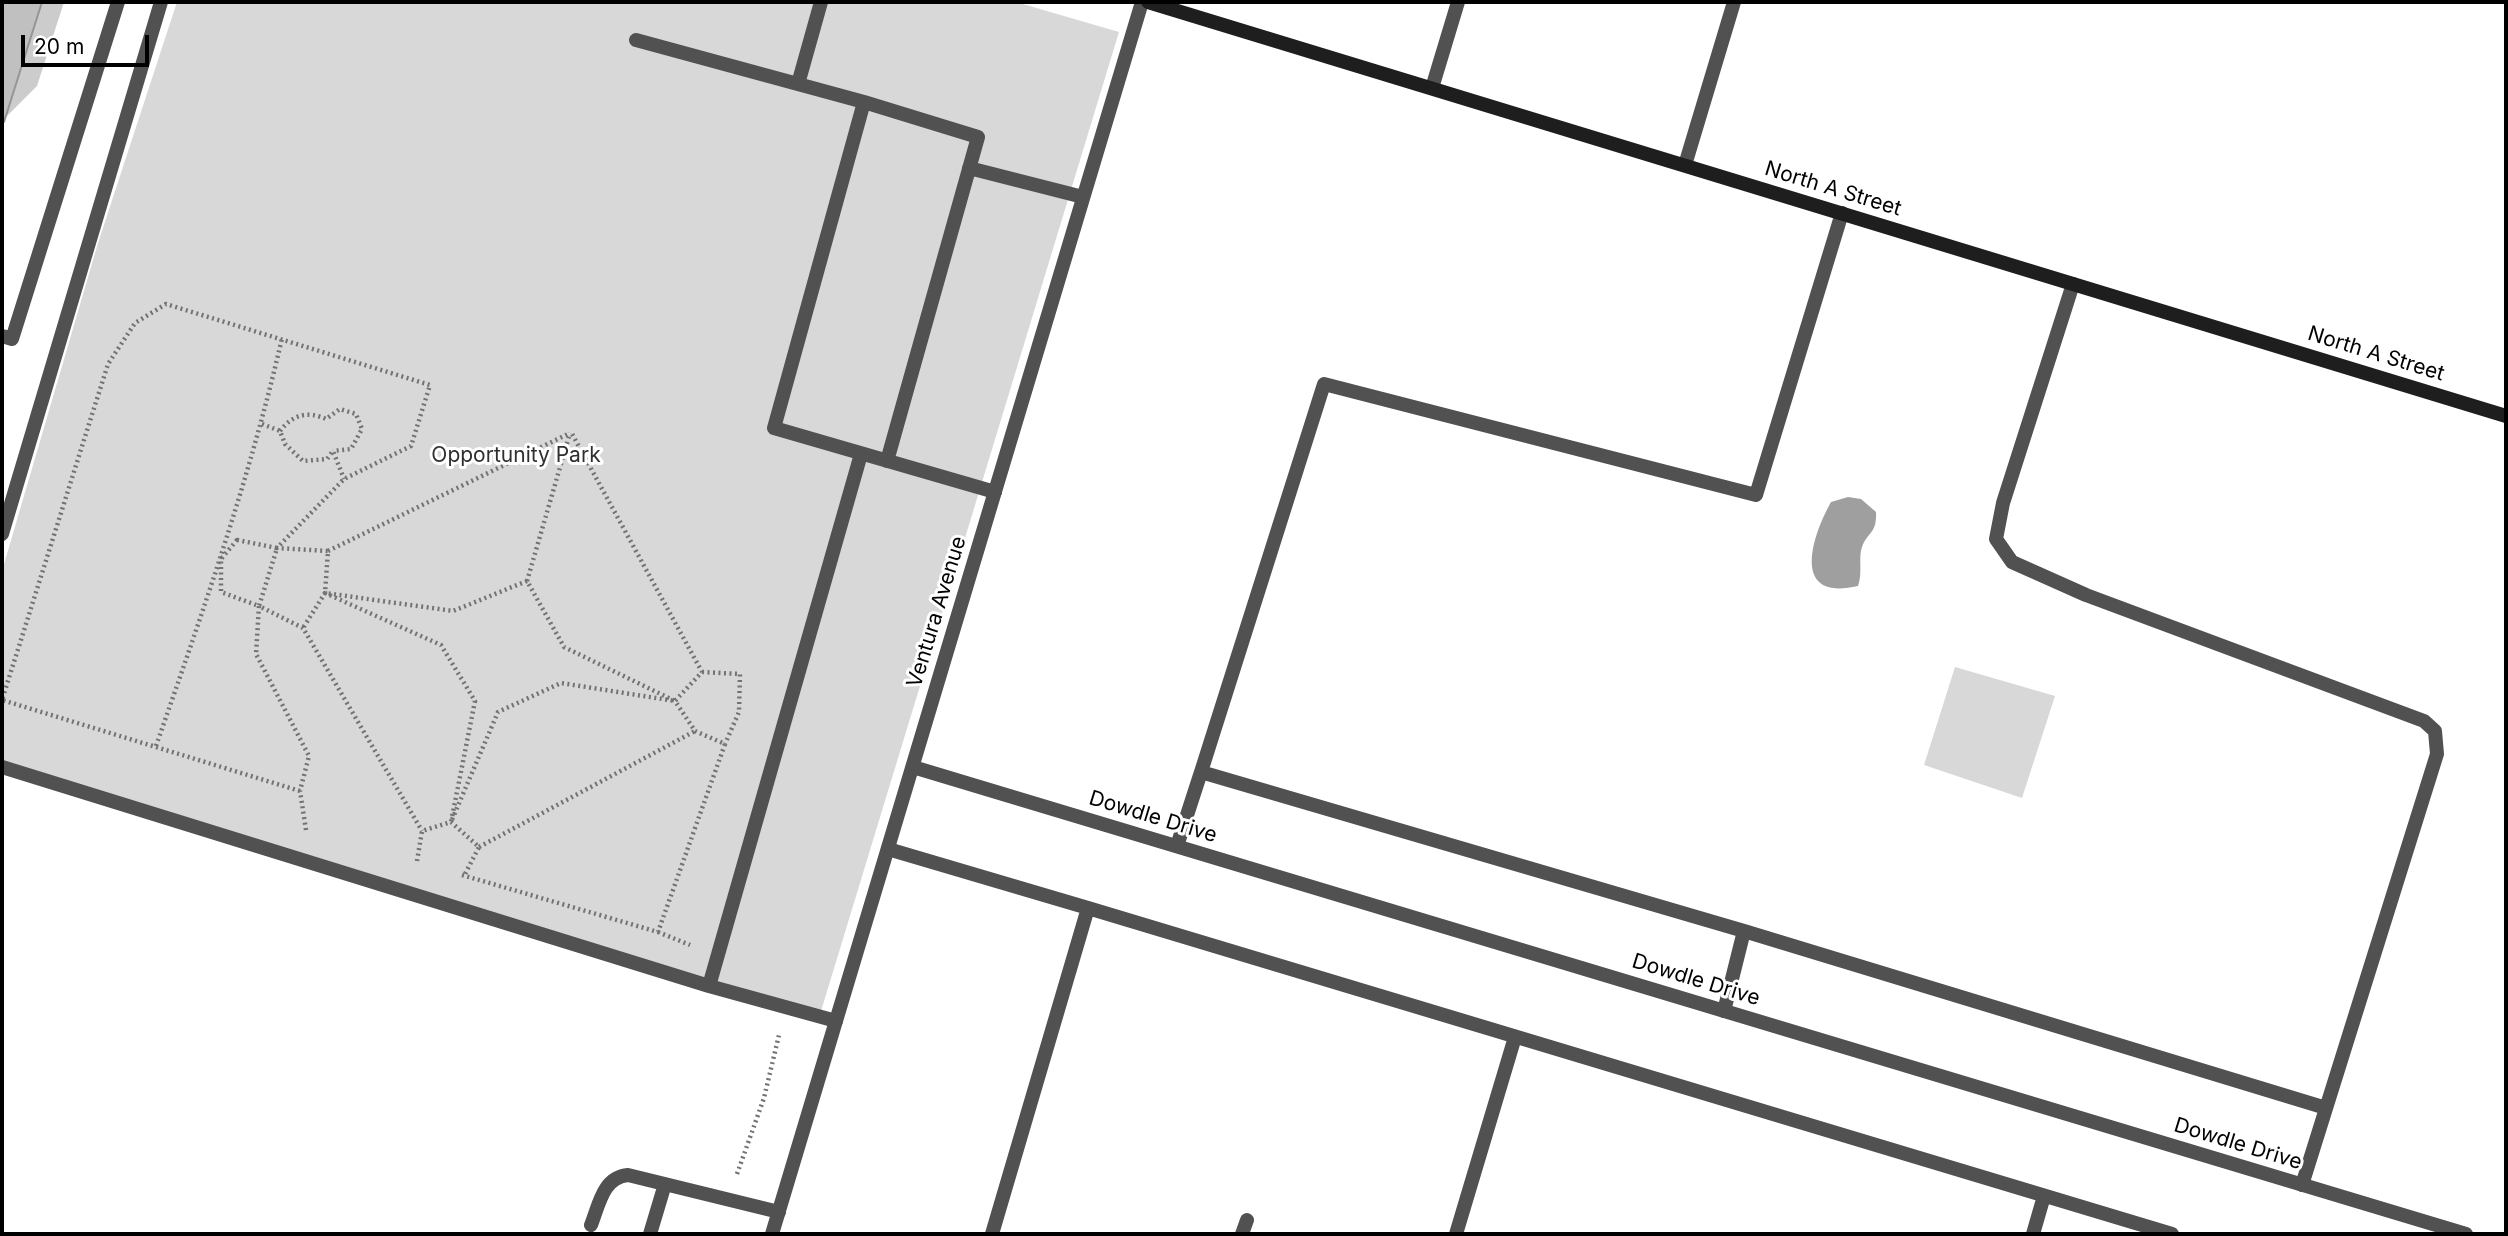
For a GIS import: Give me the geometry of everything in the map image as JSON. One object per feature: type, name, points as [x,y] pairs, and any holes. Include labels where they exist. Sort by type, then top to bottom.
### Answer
[{"type":"main road","name":"North A Street","points":[[1148,2],[2506,416]]},
{"type":"street","points":[[2,336],[12,339],[118,2]]},
{"type":"street","points":[[2,534],[161,2]]},
{"type":"street","points":[[798,84],[821,2]]},
{"type":"street","name":"Ventura Avenue","points":[[772,1234],[1142,2]]},
{"type":"street","points":[[1432,88],[1458,2]]},
{"type":"street","points":[[1685,165],[1734,2]]},
{"type":"street","points":[[636,40],[864,102],[978,137],[887,461]]},
{"type":"street","points":[[864,102],[774,428],[995,492]]},
{"type":"street","points":[[969,167],[1083,197]]},
{"type":"street","points":[[1177,846],[1324,384],[1756,495],[1842,213]]},
{"type":"street","points":[[2073,284],[2003,503],[1996,538],[2012,562],[2086,595],[2424,720],[2435,730],[2437,754],[2302,1185]]},
{"type":"street","points":[[709,986],[861,454]]},
{"type":"street","points":[[2,767],[709,986],[836,1021]]},
{"type":"street","name":"Dowdle Drive","points":[[913,767],[2466,1234]]},
{"type":"street","points":[[1201,772],[1744,931],[2326,1108]]},
{"type":"street","points":[[888,849],[2172,1234]]},
{"type":"street","points":[[992,1234],[1088,908]]},
{"type":"street","points":[[1724,1011],[1744,931]]},
{"type":"street","points":[[1456,1234],[1515,1037]]},
{"type":"street","points":[[591,1225],[607,1186],[620,1176],[665,1184],[779,1212]]},
{"type":"street","points":[[650,1234],[665,1184]]},
{"type":"street","points":[[2033,1234],[2044,1196]]},
{"type":"path","points":[[300,791],[2,700],[108,364],[135,323],[166,304],[430,385],[411,446],[344,479],[277,548],[259,606],[256,654],[309,756],[300,791],[305,830],[317,833]]},
{"type":"path","points":[[156,746],[221,559],[262,424],[282,338]]},
{"type":"path","points":[[280,431],[300,415],[309,413],[326,419],[340,409],[356,414],[362,429],[356,444],[341,452],[333,451]]},
{"type":"path","points":[[262,424],[280,431],[285,444],[303,461],[327,460],[333,451]]},
{"type":"path","points":[[417,861],[422,831],[303,628],[259,606],[221,592],[221,559],[237,540],[277,548],[328,551],[571,432]]},
{"type":"path","points":[[571,432],[527,582],[564,647],[675,701],[695,731],[725,744]]},
{"type":"path","points":[[571,432],[702,672]]},
{"type":"path","points":[[333,451],[344,479]]},
{"type":"path","points":[[303,628],[325,593],[328,551]]},
{"type":"path","points":[[325,593],[453,611],[527,582]]},
{"type":"path","points":[[325,593],[441,645],[475,701],[451,822]]},
{"type":"path","points":[[675,701],[702,672]]},
{"type":"path","points":[[455,873],[658,932],[739,712],[740,674],[702,672]]},
{"type":"path","points":[[422,831],[451,822],[498,712],[561,683],[675,701]]},
{"type":"path","points":[[464,876],[479,847],[695,731]]},
{"type":"path","points":[[451,822],[479,847]]},
{"type":"path","points":[[404,858],[426,864]]},
{"type":"path","points":[[728,1199],[764,1098],[785,1008]]},
{"type":"green space","name":"Opportunity Park","points":[[177,2],[1016,2],[1119,32],[818,1021],[2,773],[2,571],[98,243]]},
{"type":"green space","points":[[1955,667],[2055,696],[2022,798],[1924,765]]},
{"type":"shaded area","points":[[1848,497],[1861,499],[1876,512],[1876,519],[1874,529],[1862,547],[1858,586],[1837,588],[1822,584],[1815,575],[1812,563],[1813,548],[1831,502]]},
{"type":"building","points":[[2,2],[42,2],[4,122],[2,122]]}]
